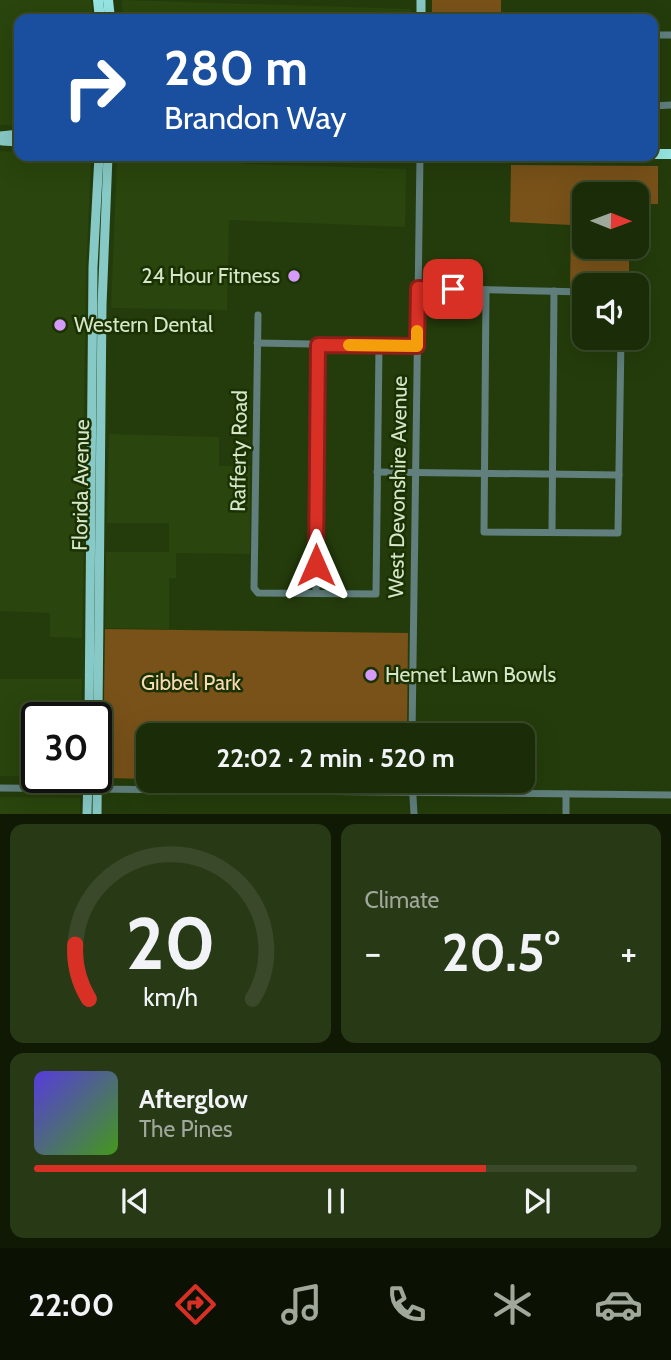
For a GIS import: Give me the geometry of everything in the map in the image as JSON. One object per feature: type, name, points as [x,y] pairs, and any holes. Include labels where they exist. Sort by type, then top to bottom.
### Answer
[{"type":"main road","name":"Florida Avenue","points":[[89,702],[93,267],[99,161]]},
{"type":"main road","name":"Florida Avenue","points":[[96,702],[102,305],[108,161]]},
{"type":"main road","points":[[91,527],[94,536],[94,568],[100,570]]},
{"type":"main road","points":[[90,588],[94,593],[93,611],[99,621]]},
{"type":"main road","name":"Florida Avenue","points":[[88,814],[92,793]]},
{"type":"main road","name":"Florida Avenue","points":[[94,793],[97,814]]},
{"type":"street","name":"West Devonshire Avenue","points":[[412,723],[420,161]]},
{"type":"street","points":[[418,288],[572,292]]},
{"type":"street","points":[[486,291],[484,532],[618,533],[621,350]]},
{"type":"street","points":[[552,532],[554,291]]},
{"type":"street","name":"Rafferty Road","points":[[258,315],[254,588],[258,593],[316,593]]},
{"type":"street","points":[[257,343],[417,346]]},
{"type":"street","points":[[318,345],[316,593],[376,594],[379,346]]},
{"type":"street","points":[[377,472],[619,475]]},
{"type":"street","points":[[0,788],[21,788]]},
{"type":"street","points":[[112,789],[136,789]]},
{"type":"street","points":[[413,793],[414,814]]},
{"type":"street","points":[[490,793],[671,795]]},
{"type":"street","points":[[566,794],[566,814]]},
{"type":"shaded area","points":[[0,0],[91,0],[92,14],[14,14],[14,126],[0,125]]},
{"type":"shaded area","points":[[122,0],[411,9],[411,14],[123,14]]},
{"type":"shaded area","points":[[0,151],[14,152],[14,161],[91,161],[86,274],[82,638],[50,637],[50,613],[0,611]]},
{"type":"shaded area","points":[[117,161],[237,161],[247,164],[406,169],[405,227],[229,220],[227,310],[111,308]]},
{"type":"shaded area","points":[[109,434],[219,437],[219,466],[250,466],[250,554],[176,553],[176,578],[169,578],[169,629],[105,628],[106,552],[169,552],[169,523],[107,523]]},
{"type":"shaded area","points":[[0,679],[82,679],[81,702],[21,702],[21,776],[0,776]]},
{"type":"shaded area","points":[[0,797],[80,798],[80,814],[0,814]]},
{"type":"green space","points":[[432,0],[501,0],[501,14],[432,14]]},
{"type":"green space","points":[[511,165],[658,166],[658,204],[649,204],[649,182],[572,182],[572,259],[629,259],[629,273],[572,273],[570,287],[571,225],[510,222]]},
{"type":"green space","name":"Gibbel Park","points":[[105,629],[408,633],[407,723],[136,723],[136,779],[112,778],[112,702],[104,702]]},
{"type":"slow traffic","points":[[349,345],[417,346],[417,331]]},
{"type":"place","name":"24 Hour Fitness","points":[[294,276]]},
{"type":"place","name":"Western Dental","points":[[60,325]]},
{"type":"place","name":"Hemet Lawn Bowls","points":[[371,675]]},
{"type":"route","points":[[316,565],[318,345],[417,346],[418,288],[453,289]]}]
